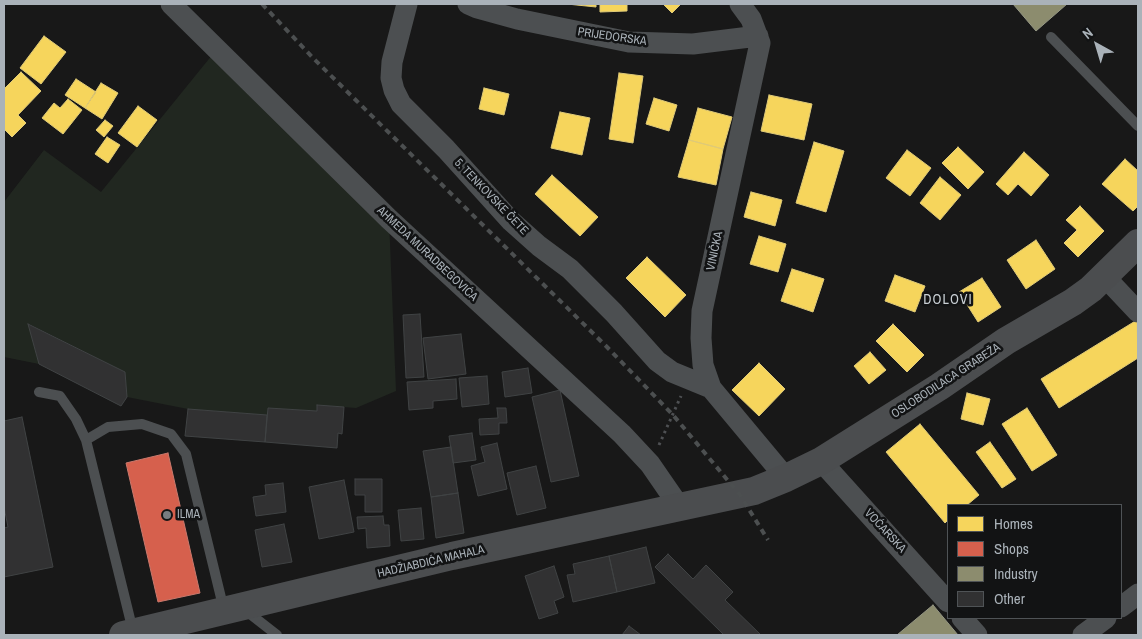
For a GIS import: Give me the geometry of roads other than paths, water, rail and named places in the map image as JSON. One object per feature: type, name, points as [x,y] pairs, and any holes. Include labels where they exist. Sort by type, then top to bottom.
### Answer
[{"type":"street","name":"AHMEDA MURADBEGOVIĆA","points":[[172,4],[389,219],[622,434],[650,464],[679,506]]},
{"type":"street","name":"5. TENKOVSKE ČETE","points":[[407,4],[392,62],[391,78],[394,90],[401,104],[446,149],[511,221],[570,269],[614,313],[657,361],[672,372],[711,388]]},
{"type":"street","name":"PRIJEDORSKA","points":[[468,4],[517,19],[629,42],[693,44],[758,36]]},
{"type":"street","points":[[740,4],[751,19],[758,36]]},
{"type":"street","name":"VINIČKA","points":[[758,36],[760,43],[702,311],[702,365],[711,388],[786,478]]},
{"type":"street","name":"OSLOBODILACA GRABEŽA","points":[[740,495],[786,478],[821,461],[938,387],[1006,341],[1073,302],[1091,289],[1138,243]]},
{"type":"street","points":[[1105,276],[1138,312]]},
{"type":"street","name":"VOĆARSKA","points":[[821,461],[947,601]]},
{"type":"street","name":"HADŽIABDIĆA MAHALA","points":[[128,634],[452,556],[679,506],[740,495]]},
{"type":"street","points":[[1122,606],[1138,594]]},
{"type":"street","points":[[963,619],[977,635]]},
{"type":"street","points":[[1083,635],[1105,619]]},
{"type":"lane","points":[[1050,37],[1138,126]]},
{"type":"lane","points":[[39,392],[60,396],[76,419],[86,440],[128,634]]},
{"type":"lane","points":[[86,440],[108,427],[142,424],[171,434],[186,454],[232,609],[277,635]]},
{"type":"railway","points":[[262,4],[314,59],[606,346],[673,415],[740,495],[768,540]]},
{"type":"place","name":"ILMA","points":[[167,515]]},
{"type":"district","name":"DOLOVI","points":[[948,300]]}]
